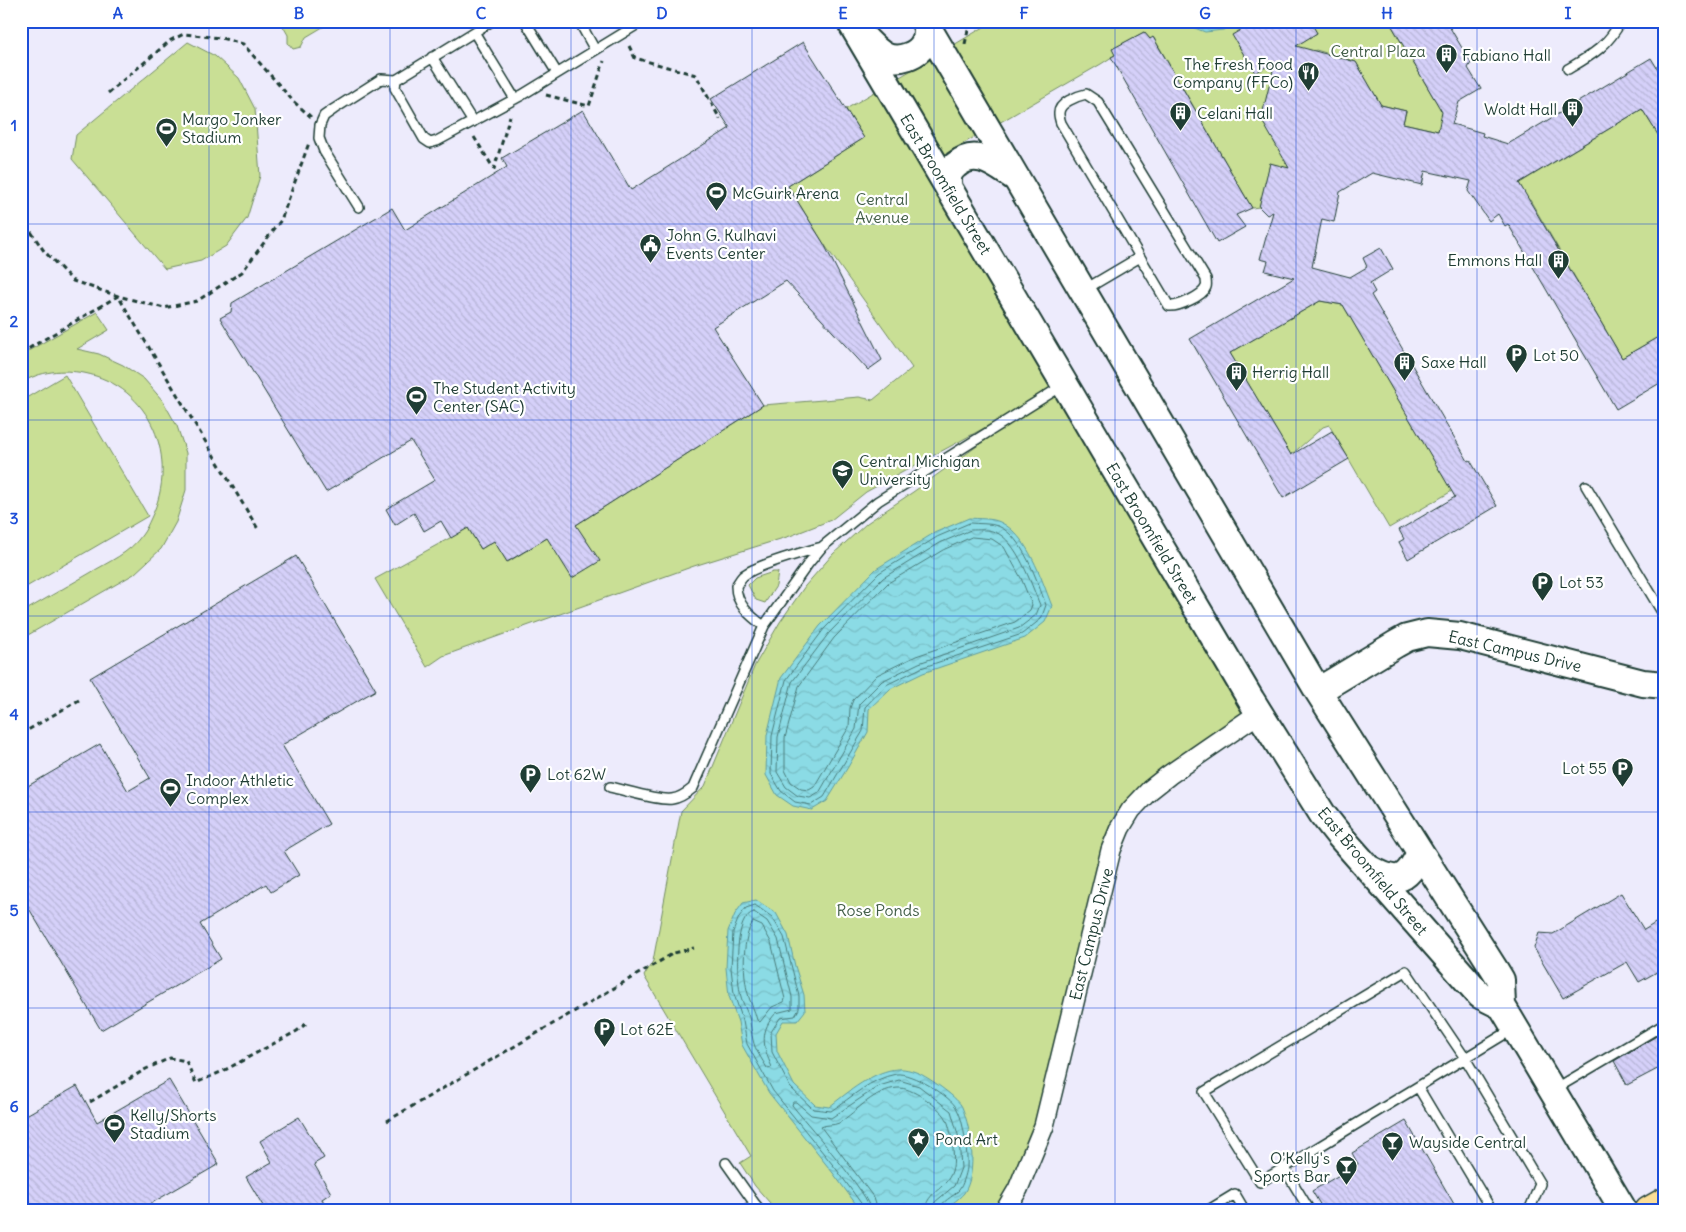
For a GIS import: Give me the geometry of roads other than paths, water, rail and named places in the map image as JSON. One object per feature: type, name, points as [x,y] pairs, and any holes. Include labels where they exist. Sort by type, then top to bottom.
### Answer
[{"type":"main road","points":[[851,23],[880,54],[900,59],[914,54],[923,46],[926,24]]},
{"type":"main road","name":"East Broomfield Street","points":[[851,23],[1259,714],[1324,815],[1367,868],[1480,995],[1509,1017]]},
{"type":"main road","points":[[926,24],[1318,691],[1501,980],[1509,1017],[1624,1211]]},
{"type":"main road","points":[[949,189],[947,181],[949,171],[959,162],[977,157],[990,161],[1018,180]]},
{"type":"main road","name":"East Campus Drive","points":[[1318,691],[1407,638],[1427,633],[1460,636],[1643,682],[1665,685]]},
{"type":"main road","points":[[1367,868],[1386,878],[1397,879],[1407,874],[1420,853]]},
{"type":"main road","points":[[1649,1211],[1665,1202]]},
{"type":"street","name":"East Campus Drive","points":[[1005,1211],[1018,1189],[1044,1126],[1111,850],[1120,828],[1131,810],[1140,800],[1169,774],[1259,714]]},
{"type":"lane","points":[[359,208],[324,152],[319,138],[320,125],[324,116],[381,79],[396,80],[492,21]]},
{"type":"lane","points":[[525,21],[556,73]]},
{"type":"lane","points":[[578,21],[595,50]]},
{"type":"lane","points":[[396,80],[395,88],[424,138],[430,143],[437,142],[515,99],[643,21]]},
{"type":"lane","points":[[1568,69],[1599,50],[1612,37],[1621,21]]},
{"type":"lane","points":[[474,32],[515,99]]},
{"type":"lane","points":[[432,57],[472,122]]},
{"type":"lane","points":[[1086,94],[1098,102],[1206,279],[1207,286],[1204,290],[1180,305],[1169,306],[1140,257],[1061,122],[1058,114],[1060,108],[1079,95],[1086,94]]},
{"type":"lane","points":[[1084,290],[1140,257]]},
{"type":"lane","points":[[610,787],[651,797],[672,799],[684,795],[693,788],[764,626],[822,547],[878,501],[1035,405],[1064,385]]},
{"type":"lane","points":[[1586,486],[1665,617]]},
{"type":"lane","points":[[764,626],[738,600],[736,586],[742,577],[750,571],[822,547]]},
{"type":"lane","points":[[1509,1017],[1465,1058],[1260,1182],[1204,1092],[1406,971],[1465,1058],[1540,1184],[1529,1211]]},
{"type":"lane","points":[[1554,1090],[1665,1024]]},
{"type":"lane","points":[[1418,1087],[1492,1211]]},
{"type":"lane","points":[[726,1163],[758,1208],[744,1211]]},
{"type":"lane","points":[[1284,1168],[1310,1211]]},
{"type":"lane","points":[[1207,1211],[1235,1194],[1245,1211]]},
{"type":"water","points":[[1186,21],[1246,21],[1223,30],[1205,32],[1187,25]]},
{"type":"water","points":[[969,518],[989,519],[1000,522],[1010,528],[1026,547],[1052,606],[1045,622],[1025,638],[923,673],[890,689],[869,709],[868,732],[827,801],[812,810],[793,806],[777,795],[766,775],[767,735],[781,678],[820,626],[876,569],[934,533]]},
{"type":"water","points":[[756,900],[776,913],[788,935],[804,995],[805,1011],[797,1021],[783,1021],[776,1033],[777,1051],[794,1085],[815,1105],[829,1107],[852,1089],[870,1078],[889,1070],[908,1070],[918,1073],[945,1090],[962,1107],[972,1150],[971,1174],[968,1184],[964,1193],[949,1205],[939,1211],[861,1211],[769,1093],[742,1045],[738,1022],[729,996],[726,968],[728,931],[735,914],[743,903]]},
{"type":"place","name":"Fabiano Hall","points":[[1446,74]]},
{"type":"place","name":"The Fresh Food Company (FFCo)","points":[[1309,92]]},
{"type":"place","name":"Woldt Hall","points":[[1573,128]]},
{"type":"place","name":"Celani Hall","points":[[1181,132]]},
{"type":"place","name":"Margo Jonker Stadium","points":[[166,147]]},
{"type":"place","name":"McGuirk Arena","points":[[716,212]]},
{"type":"place","name":"John G. Kulhavi Events Center","points":[[650,263]]},
{"type":"place","name":"Emmons Hall","points":[[1558,279]]},
{"type":"place","name":"Lot 50","points":[[1517,374]]},
{"type":"place","name":"Saxe Hall","points":[[1405,381]]},
{"type":"place","name":"Herrig Hall","points":[[1236,391]]},
{"type":"place","name":"The Student Activity Center (SAC)","points":[[417,416]]},
{"type":"place","name":"Central Michigan University","points":[[843,489]]},
{"type":"place","name":"Lot 53","points":[[1543,601]]},
{"type":"place","name":"Lot 55","points":[[1623,787]]},
{"type":"place","name":"Lot 62W","points":[[531,793]]},
{"type":"place","name":"Indoor Athletic Complex","points":[[170,808]]},
{"type":"place","name":"Lot 62E","points":[[604,1048]]},
{"type":"place","name":"Kelly/Shorts Stadium","points":[[114,1143]]},
{"type":"place","name":"Pond Art","points":[[919,1158]]},
{"type":"place","name":"Wayside Central","points":[[1393,1161]]},
{"type":"place","name":"O'Kelly's Sports Bar","points":[[1346,1186]]},
{"type":"park label","name":"Central Plaza","points":[[1378,51]]},
{"type":"park label","name":"Central Avenue","points":[[882,208]]},
{"type":"park label","name":"Rose Ponds","points":[[878,910]]}]
